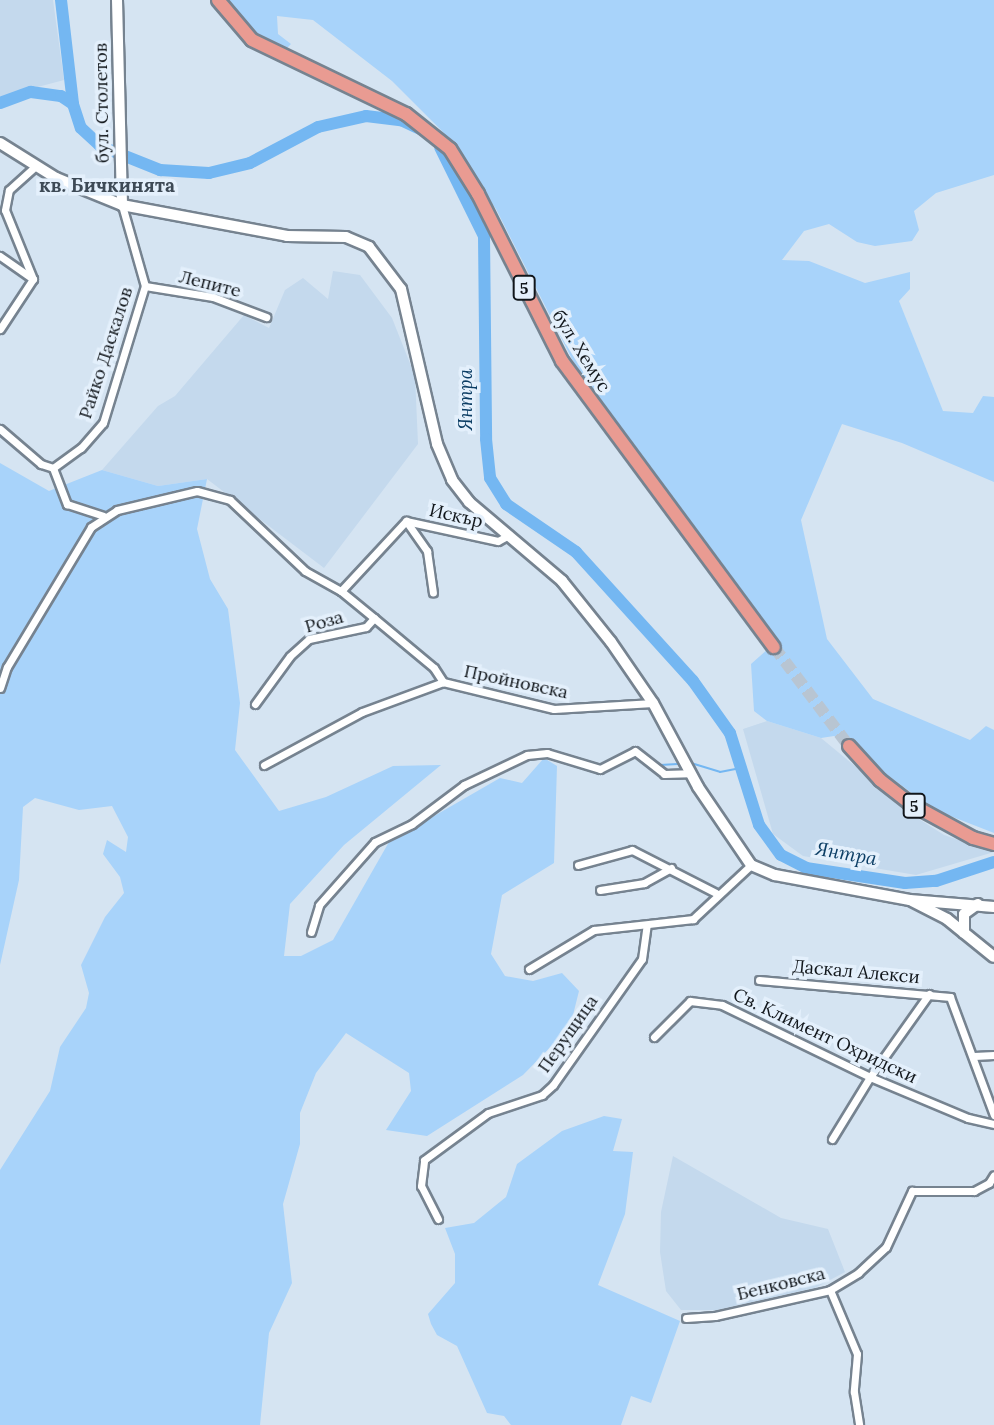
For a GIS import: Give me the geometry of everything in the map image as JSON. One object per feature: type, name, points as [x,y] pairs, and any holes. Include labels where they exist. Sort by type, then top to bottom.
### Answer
[{"type":"main road","name":"бул. Хемус","points":[[218,0],[252,40],[406,114],[450,149],[478,194],[562,360],[774,647]]},
{"type":"main road","name":"5","points":[[849,746],[880,780],[909,803],[973,838],[994,844]]},
{"type":"street","name":"бул. Столетов","points":[[117,0],[122,205]]},
{"type":"street","points":[[0,143],[36,166],[122,205],[287,236],[346,237],[379,254],[401,289],[410,316],[446,468],[469,502],[572,592],[653,703],[686,767],[751,865],[775,875],[910,900],[994,907]]},
{"type":"street","points":[[33,279],[5,210],[9,190],[36,166]]},
{"type":"street","name":"Райко Даскалов","points":[[52,468],[81,447],[103,423],[145,286],[122,205]]},
{"type":"street","points":[[0,256],[33,279]]},
{"type":"street","points":[[0,329],[33,279]]},
{"type":"street","name":"Лепите","points":[[145,286],[213,297],[266,317]]},
{"type":"street","points":[[0,429],[52,468],[67,504],[103,516],[197,491],[222,495],[305,571],[341,591],[434,668],[443,682]]},
{"type":"street","points":[[0,688],[7,667],[83,540],[103,516]]},
{"type":"street","points":[[406,521],[427,551],[433,593]]},
{"type":"street","name":"Искър","points":[[341,591],[406,521],[498,541],[509,535]]},
{"type":"street","name":"Роза","points":[[255,704],[290,656],[309,639],[366,627],[374,618]]},
{"type":"street","name":"Пройновска","points":[[264,765],[362,712],[443,682],[554,709],[653,703]]},
{"type":"street","points":[[311,932],[319,905],[375,842],[412,824],[429,807],[464,785],[516,760],[547,753],[600,769],[635,751],[664,774],[686,767]]},
{"type":"street","points":[[578,865],[632,850],[716,893]]},
{"type":"street","points":[[529,969],[583,933],[693,919],[716,893],[751,865]]},
{"type":"street","points":[[600,890],[644,883],[671,868]]},
{"type":"street","points":[[910,900],[947,919],[994,957]]},
{"type":"street","points":[[964,933],[964,914],[978,904]]},
{"type":"street","name":"Перущица","points":[[438,1219],[421,1186],[424,1160],[488,1114],[542,1095],[553,1085],[642,959],[647,925]]},
{"type":"street","name":"Даскал Алекси","points":[[759,980],[950,998],[974,1056]]},
{"type":"street","points":[[832,1139],[870,1077],[929,994]]},
{"type":"street","name":"Св. Климент Охридски","points":[[654,1037],[683,1006],[700,1000],[759,1021],[870,1077],[968,1118],[994,1124]]},
{"type":"street","points":[[994,1055],[974,1056],[994,1115]]},
{"type":"street","name":"Бенковска","points":[[686,1318],[715,1316],[830,1290],[859,1273],[887,1247],[912,1191],[974,1191],[994,1175]]},
{"type":"street","points":[[830,1290],[857,1354],[854,1392],[859,1425]]},
{"type":"shaded area","points":[[0,0],[53,0],[64,80],[0,97]]},
{"type":"shaded area","points":[[228,0],[994,0],[994,175],[936,193],[914,211],[919,230],[912,241],[875,246],[857,242],[829,224],[804,231],[782,260],[809,261],[865,283],[910,272],[910,289],[899,301],[943,411],[973,413],[983,396],[994,397],[994,482],[902,443],[842,424],[801,520],[827,639],[873,699],[970,740],[986,726],[994,730],[994,833],[935,810],[834,736],[821,738],[767,721],[754,711],[751,664],[776,642],[574,363],[496,209],[442,131],[392,81],[313,20],[277,16],[278,34],[291,44],[286,49],[277,47],[255,33],[231,10]]},
{"type":"shaded area","points":[[333,271],[360,275],[392,318],[415,376],[418,444],[324,568],[207,479],[158,486],[102,470],[158,406],[175,396],[244,315],[269,328],[285,290],[303,278],[328,299]]},
{"type":"shaded area","points":[[0,463],[49,491],[102,470],[158,486],[207,479],[197,529],[210,579],[228,609],[240,703],[235,750],[279,811],[326,797],[393,766],[441,765],[344,845],[290,904],[284,956],[301,956],[333,940],[389,842],[500,778],[522,783],[544,758],[557,766],[554,863],[502,895],[491,954],[505,976],[533,981],[562,973],[579,991],[570,1027],[523,1075],[427,1136],[386,1130],[411,1091],[409,1073],[346,1033],[316,1073],[300,1113],[300,1144],[283,1204],[292,1283],[269,1333],[260,1425],[0,1425],[0,1170],[50,1091],[60,1047],[86,1008],[89,993],[81,965],[105,917],[124,893],[120,877],[103,854],[107,840],[126,852],[128,837],[112,806],[79,810],[35,798],[23,807],[19,880],[0,965]]},
{"type":"shaded area","points":[[767,721],[821,738],[919,819],[944,835],[994,852],[916,875],[803,856],[773,834],[743,729]]},
{"type":"shaded area","points":[[604,1116],[622,1119],[613,1151],[633,1152],[625,1214],[598,1285],[680,1321],[651,1403],[631,1396],[621,1425],[511,1425],[504,1416],[487,1413],[457,1346],[437,1335],[431,1324],[428,1314],[455,1283],[455,1254],[445,1228],[474,1223],[506,1197],[517,1164],[562,1131]]},
{"type":"shaded area","points":[[673,1156],[781,1218],[828,1229],[845,1272],[815,1288],[717,1310],[681,1310],[666,1291],[660,1252],[661,1212]]},
{"type":"waterway","name":"Янтра","points":[[61,0],[73,104],[81,128],[100,146],[160,170],[209,173],[250,163],[318,127],[366,116],[401,120],[422,130]]},
{"type":"waterway","points":[[0,103],[31,92],[61,96],[73,104]]},
{"type":"waterway","name":"Янтра","points":[[440,147],[484,236],[486,439],[490,478],[506,504],[576,552],[693,681],[730,733],[759,825],[781,855],[806,868],[905,883],[936,881],[994,862]]},
{"type":"waterway","points":[[691,763],[720,772],[741,768]]},
{"type":"waterway","points":[[660,765],[682,764]]},
{"type":"tunnel","points":[[774,647],[849,746]]},
{"type":"district","name":"кв. Бичкинята","points":[[107,186]]}]
